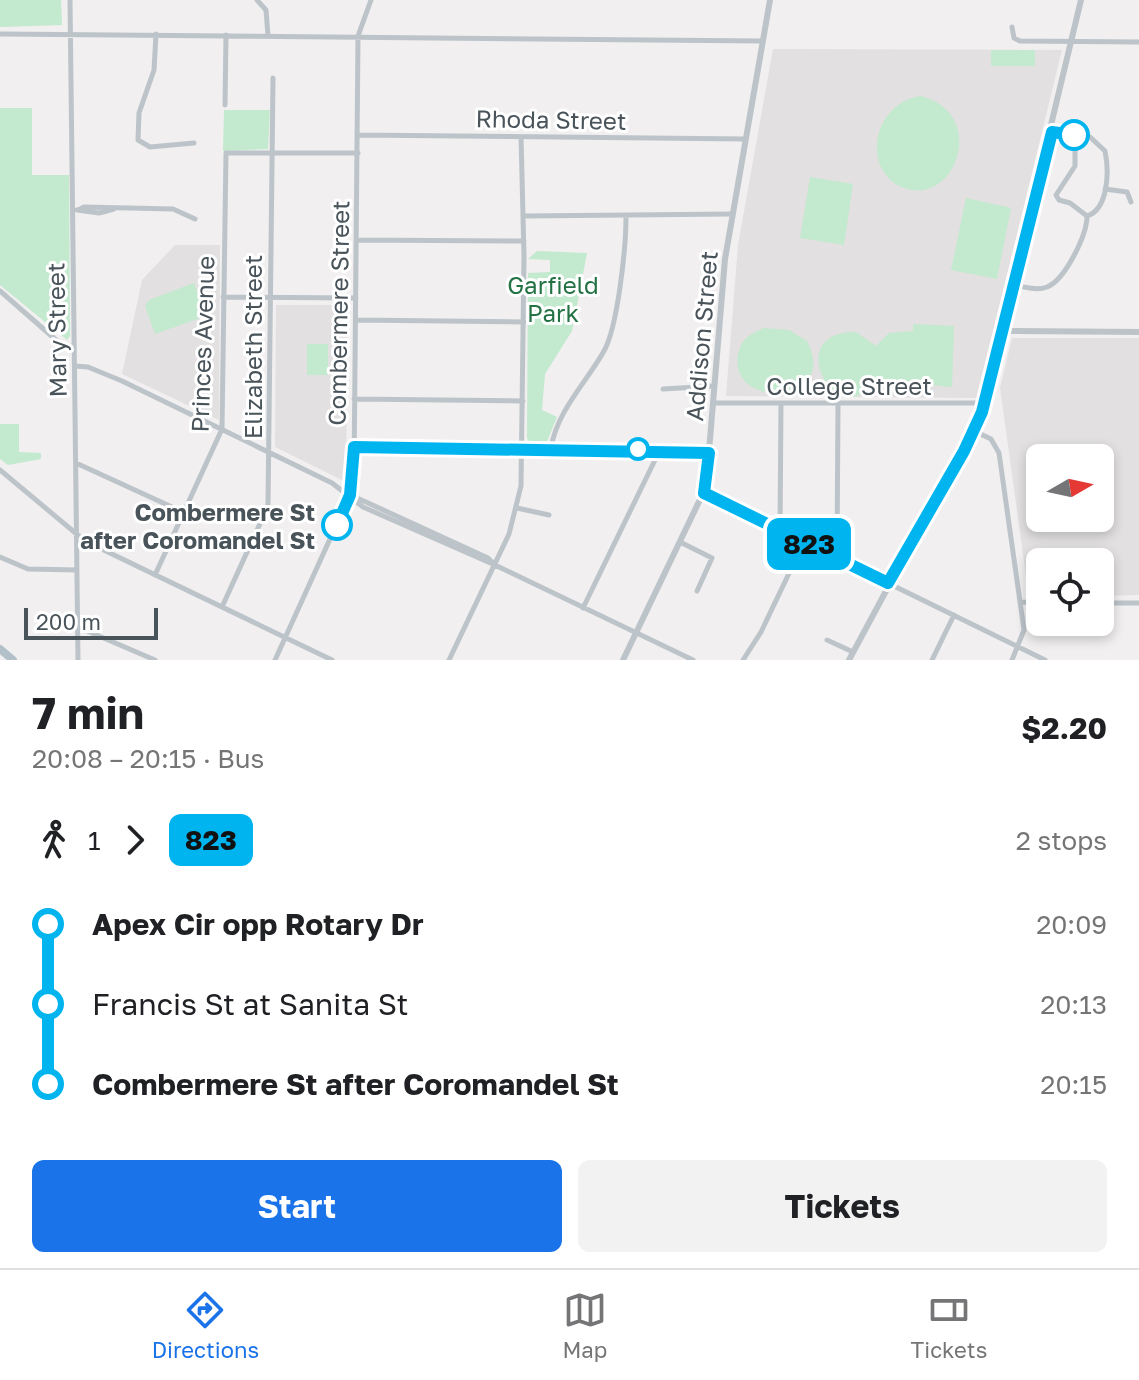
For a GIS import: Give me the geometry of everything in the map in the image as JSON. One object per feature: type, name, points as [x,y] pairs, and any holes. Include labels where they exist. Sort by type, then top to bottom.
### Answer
[{"type":"main road","points":[[0,649],[13,660]]},
{"type":"main road","points":[[0,655],[5,660]]},
{"type":"street","name":"Mary Street","points":[[70,0],[75,210],[78,660]]},
{"type":"street","points":[[257,0],[266,10],[268,36]]},
{"type":"street","name":"Combermere Street","points":[[275,660],[350,495],[354,447],[358,36],[371,0]]},
{"type":"street","name":"Addison Street","points":[[623,660],[704,493],[732,214],[770,0]]},
{"type":"street","points":[[849,660],[888,583],[974,431],[985,403],[1081,0]]},
{"type":"street","points":[[1012,27],[1014,38],[1020,41],[1139,42]]},
{"type":"street","points":[[0,34],[762,41]]},
{"type":"street","points":[[156,34],[154,70],[139,113],[138,140],[150,147],[194,143]]},
{"type":"street","points":[[225,105],[226,35]]},
{"type":"street","name":"Elizabeth Street","points":[[222,607],[266,515],[273,78]]},
{"type":"street","points":[[1015,285],[1039,289],[1054,283],[1082,242],[1087,216],[1100,207],[1105,189],[1105,151],[1094,139],[1052,132]]},
{"type":"street","name":"Rhoda Street","points":[[358,135],[745,139]]},
{"type":"street","points":[[1075,136],[1075,166],[1056,195],[1059,200],[1070,203],[1087,216]]},
{"type":"street","points":[[449,660],[495,565],[517,508],[523,449],[524,216],[521,137]]},
{"type":"street","name":"Princes Avenue","points":[[155,575],[222,429],[225,156],[230,152],[272,152]]},
{"type":"street","points":[[272,152],[358,153]]},
{"type":"street","points":[[1105,189],[1127,192],[1131,202]]},
{"type":"street","points":[[75,210],[173,209],[195,219]]},
{"type":"street","points":[[524,216],[732,214]]},
{"type":"street","points":[[551,448],[562,415],[607,344],[625,251],[626,217]]},
{"type":"street","points":[[356,240],[524,241]]},
{"type":"street","points":[[0,291],[63,346],[75,346]]},
{"type":"street","points":[[223,297],[356,298]]},
{"type":"street","points":[[356,320],[524,322]]},
{"type":"street","points":[[1003,331],[1139,332]]},
{"type":"street","points":[[75,366],[122,381],[269,451],[395,518],[693,660]]},
{"type":"street","points":[[663,389],[714,386]]},
{"type":"street","points":[[354,399],[523,401]]},
{"type":"street","name":"College Street","points":[[713,403],[985,403]]},
{"type":"street","points":[[780,530],[781,403]]},
{"type":"street","points":[[837,558],[838,403]]},
{"type":"street","points":[[974,431],[991,439],[999,453],[1024,633],[1012,660]]},
{"type":"street","points":[[354,447],[709,453]]},
{"type":"street","points":[[583,608],[655,460],[655,450]]},
{"type":"street","points":[[76,463],[185,513]]},
{"type":"street","points":[[0,470],[76,535],[332,660]]},
{"type":"street","points":[[704,493],[1045,660]]},
{"type":"street","points":[[517,508],[549,515]]},
{"type":"street","points":[[680,542],[712,558],[697,591]]},
{"type":"street","points":[[743,660],[761,632],[804,542]]},
{"type":"street","points":[[0,557],[28,569],[77,570]]},
{"type":"street","points":[[1020,602],[1026,602]]},
{"type":"street","points":[[1114,603],[1139,603]]},
{"type":"street","points":[[932,660],[954,615]]},
{"type":"street","points":[[78,627],[155,660]]},
{"type":"street","points":[[827,640],[853,652]]},
{"type":"shaded area","points":[[773,49],[1062,50],[977,398],[726,396],[738,245]]},
{"type":"shaded area","points":[[175,245],[220,245],[219,420],[122,374],[142,280]]},
{"type":"shaded area","points":[[276,305],[348,305],[346,482],[275,447]]},
{"type":"shaded area","points":[[1012,338],[1139,338],[1139,595],[1114,596],[1114,548],[1026,548],[1026,575],[1000,388]]},
{"type":"green space","points":[[0,0],[61,0],[62,25],[0,27]]},
{"type":"green space","points":[[991,50],[1035,50],[1035,66],[991,66]]},
{"type":"green space","points":[[921,96],[942,106],[955,121],[959,139],[957,157],[949,173],[937,185],[920,190],[901,187],[889,178],[880,165],[877,142],[884,120],[891,111]]},
{"type":"green space","points":[[0,108],[32,108],[32,175],[69,175],[70,336],[67,340],[0,285]]},
{"type":"green space","points":[[224,110],[270,110],[268,149],[223,151]]},
{"type":"green space","points":[[810,177],[853,184],[844,245],[800,238]]},
{"type":"green space","points":[[966,198],[1011,208],[997,279],[951,270]]},
{"type":"green space","name":"Garfield Park","points":[[537,251],[587,253],[572,331],[545,374],[542,410],[557,417],[546,444],[531,445],[527,438],[528,273],[550,272],[550,260],[528,259]]},
{"type":"green space","points":[[194,283],[206,316],[155,334],[145,306],[149,300]]},
{"type":"green space","points":[[913,324],[954,326],[952,387],[928,385],[900,392],[889,389],[877,379],[862,394],[846,396],[833,390],[823,377],[819,362],[821,347],[833,336],[856,332],[876,346],[889,333],[913,331]]},
{"type":"green space","points":[[764,328],[789,330],[807,341],[813,362],[809,378],[797,388],[782,393],[764,392],[749,385],[739,372],[738,354],[744,340]]},
{"type":"green space","points":[[307,344],[328,344],[328,375],[307,375]]},
{"type":"green space","points":[[0,424],[19,424],[19,452],[41,453],[41,459],[8,465],[0,459]]},
{"type":"bus line","name":"823","points":[[337,525],[350,495],[354,476],[354,447],[709,453],[704,493],[888,583],[979,420],[1052,132],[1074,135]]},
{"type":"place","name":"Combermere St after Coromandel St","points":[[337,525]]}]
